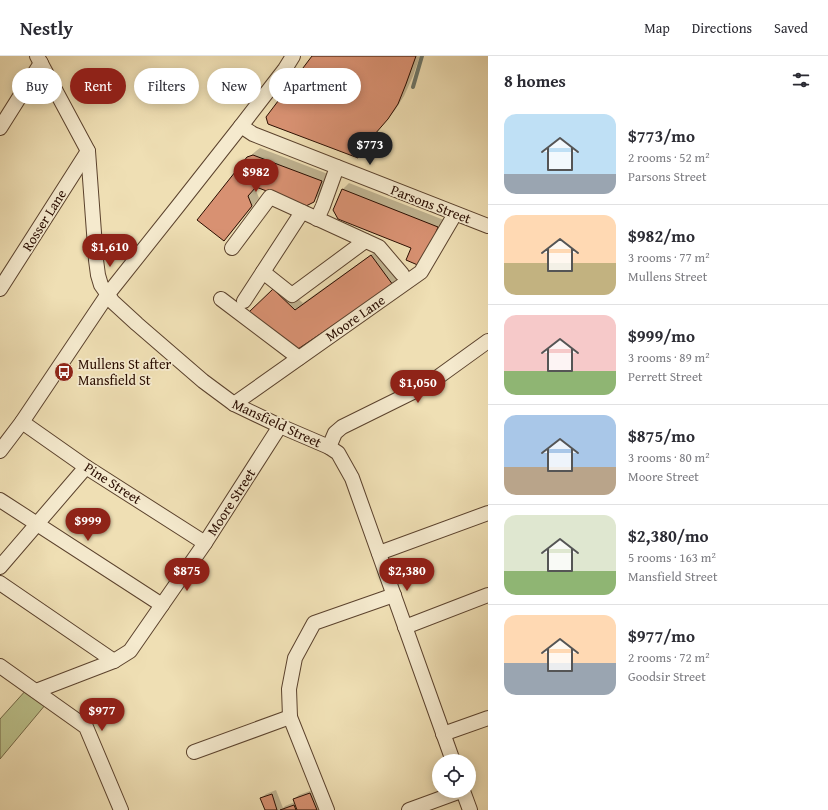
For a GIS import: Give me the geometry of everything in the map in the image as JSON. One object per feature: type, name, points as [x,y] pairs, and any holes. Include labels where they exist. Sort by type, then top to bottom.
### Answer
[{"type":"street","points":[[286,68],[293,56]]},
{"type":"street","points":[[286,68],[298,56]]},
{"type":"street","points":[[0,128],[39,60]]},
{"type":"street","name":"Mansfield Street","points":[[39,60],[88,151],[96,260],[98,275],[102,284],[115,304],[173,356],[234,404],[338,453],[352,478],[450,754]]},
{"type":"street","points":[[0,450],[22,422],[108,294],[269,90]]},
{"type":"street","name":"Parsons Street","points":[[241,126],[253,134],[488,226]]},
{"type":"street","name":"Rosser Lane","points":[[0,289],[88,151]]},
{"type":"street","points":[[317,218],[323,206],[337,167]]},
{"type":"street","points":[[232,248],[270,197],[379,247],[402,274]]},
{"type":"street","points":[[244,301],[302,212]]},
{"type":"street","name":"Moore Lane","points":[[234,404],[421,272],[456,214]]},
{"type":"street","points":[[263,272],[292,296],[365,241]]},
{"type":"street","points":[[220,299],[299,358]]},
{"type":"street","points":[[328,447],[335,433],[342,427],[427,385],[488,341]]},
{"type":"street","name":"Pine Street","points":[[22,422],[86,467],[205,543]]},
{"type":"street","name":"Moore Street","points":[[36,692],[114,661],[130,651],[205,543],[280,426]]},
{"type":"street","points":[[0,567],[86,467]]},
{"type":"street","points":[[0,500],[162,605]]},
{"type":"street","points":[[379,553],[488,513]]},
{"type":"street","points":[[0,583],[114,661]]},
{"type":"street","points":[[326,810],[290,717],[289,689],[295,658],[314,623],[394,595]]},
{"type":"street","points":[[405,627],[488,595]]},
{"type":"street","points":[[0,666],[86,727],[121,810]]},
{"type":"street","points":[[194,752],[290,717]]},
{"type":"street","points":[[443,734],[488,718]]},
{"type":"street","points":[[409,810],[442,798]]},
{"type":"street","points":[[465,798],[470,810]]},
{"type":"green space","points":[[27,689],[46,704],[0,759],[0,719]]},
{"type":"building","points":[[312,56],[416,56],[398,104],[388,119],[360,150],[358,158],[268,124],[266,117],[276,104],[361,104],[361,68],[303,68]]},
{"type":"building","points":[[253,155],[322,181],[314,202],[306,206],[256,187],[248,196],[252,206],[224,241],[197,220],[247,157]]},
{"type":"building","points":[[342,189],[438,227],[426,259],[420,266],[406,260],[411,248],[338,219],[333,210]]},
{"type":"building","points":[[371,255],[393,285],[298,349],[249,312],[273,289],[295,310]]},
{"type":"building","points":[[310,793],[317,810],[297,810],[293,799]]},
{"type":"building","points":[[272,794],[277,810],[265,810],[260,798]]},
{"type":"building","points":[[294,805],[296,810],[280,810]]},
{"type":"waterway","points":[[413,87],[422,56]]},
{"type":"place","name":"Mullens St after Mansfield St","points":[[64,372]]}]
